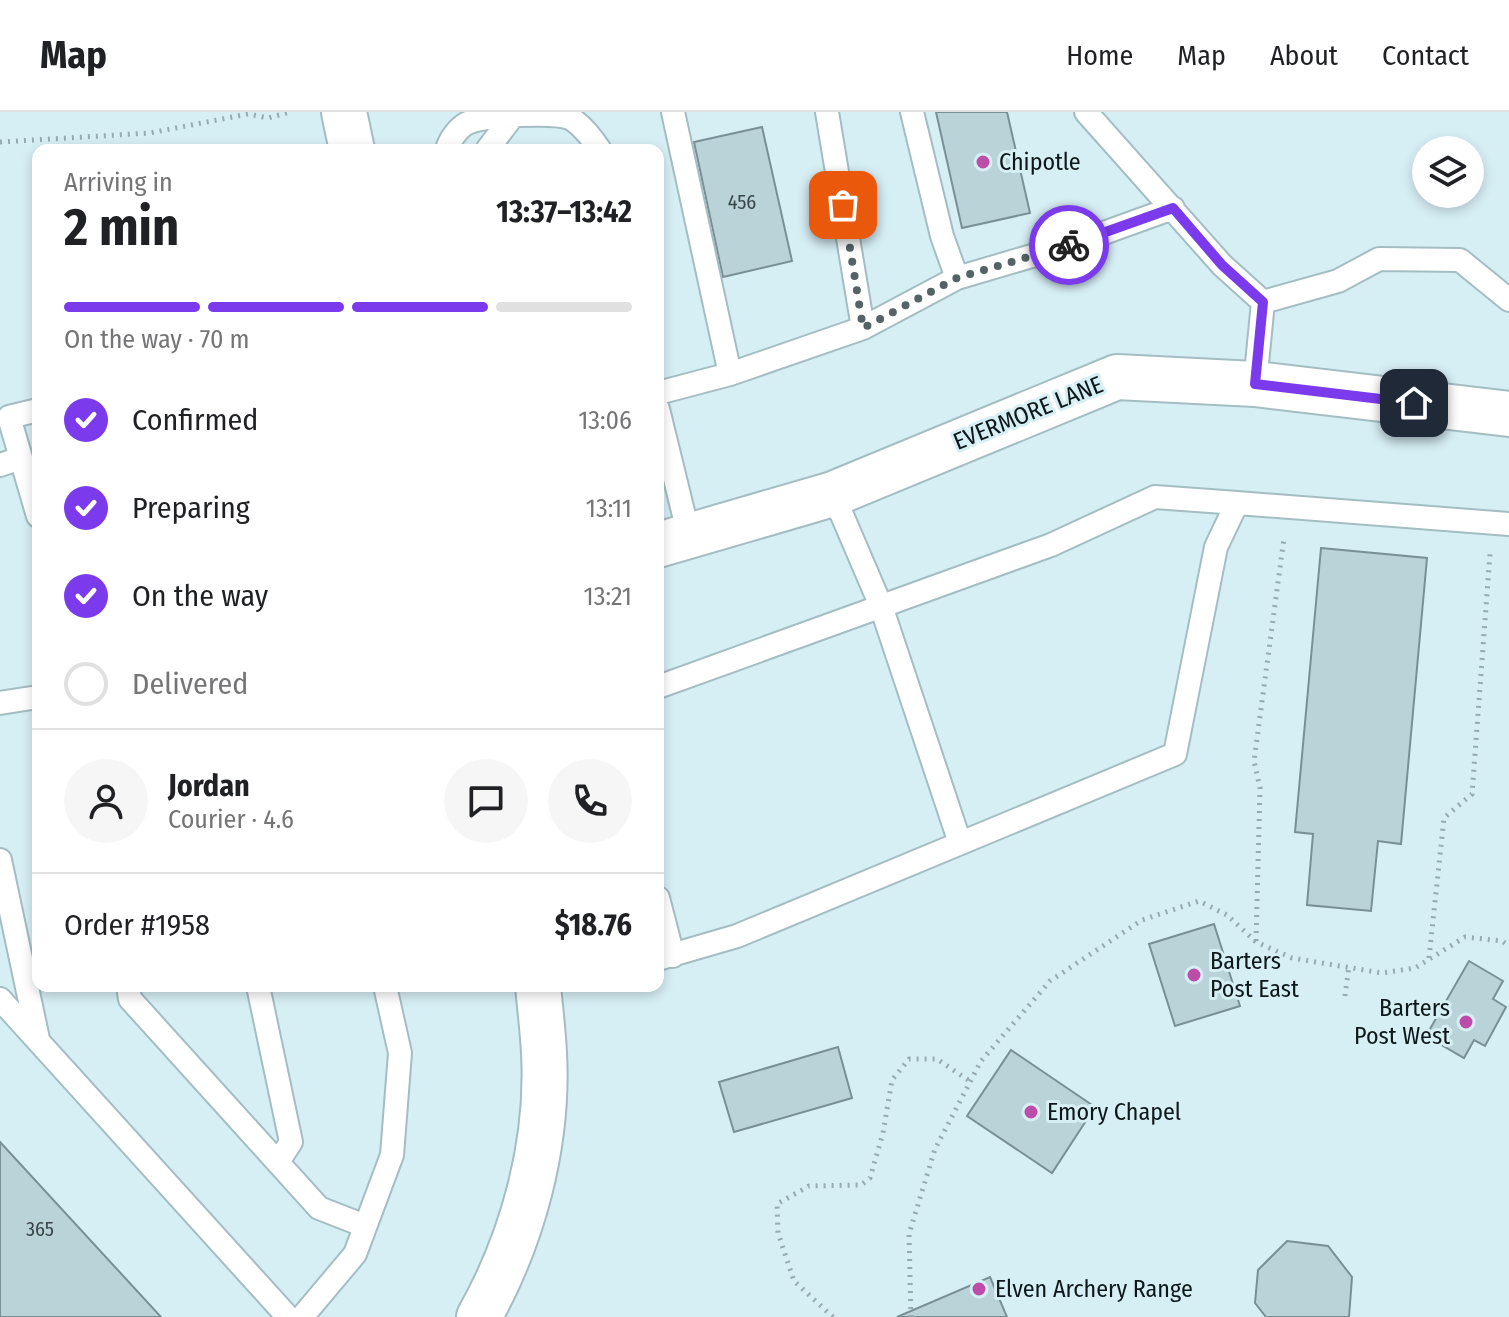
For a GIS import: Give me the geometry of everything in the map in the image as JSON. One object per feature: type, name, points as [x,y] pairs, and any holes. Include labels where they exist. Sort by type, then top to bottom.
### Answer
[{"type":"street","points":[[344,112],[351,144]]},
{"type":"street","name":"EVERMORE LANE","points":[[674,540],[833,494],[1117,377],[1255,384],[1509,414]]},
{"type":"street","points":[[479,1317],[493,1292],[517,1233],[532,1180],[541,1120],[545,1055],[539,992]]},
{"type":"lane","points":[[673,112],[730,374]]},
{"type":"lane","points":[[827,112],[863,328]]},
{"type":"lane","points":[[912,112],[942,236],[957,278]]},
{"type":"lane","points":[[1086,112],[1222,265],[1263,302]]},
{"type":"lane","points":[[492,144],[515,113]]},
{"type":"lane","points":[[448,144],[467,122],[515,113],[568,117],[596,144]]},
{"type":"lane","points":[[664,391],[730,374],[863,328],[957,278],[1076,243],[1173,208]]},
{"type":"lane","points":[[1263,302],[1338,281],[1379,259],[1460,260],[1509,300]]},
{"type":"lane","points":[[1255,384],[1263,302]]},
{"type":"lane","points":[[32,411],[9,417],[10,462],[32,504]]},
{"type":"lane","points":[[664,458],[674,540]]},
{"type":"lane","points":[[833,494],[881,606],[960,843]]},
{"type":"lane","points":[[664,685],[1051,545],[1155,497],[1501,524]]},
{"type":"lane","points":[[665,958],[737,936],[1175,754],[1216,547],[1237,503]]},
{"type":"lane","points":[[0,703],[32,698]]},
{"type":"lane","points":[[0,860],[39,1041]]},
{"type":"lane","points":[[129,992],[130,999],[319,1208],[365,1226]]},
{"type":"lane","points":[[259,992],[291,1142],[278,1162]]},
{"type":"lane","points":[[302,1317],[355,1254],[392,1155],[400,1053],[386,992]]},
{"type":"lane","points":[[0,999],[288,1317]]},
{"type":"path","points":[[0,142],[150,133],[240,115],[268,118],[290,112]]},
{"type":"path","points":[[1256,942],[1260,788],[1254,761],[1288,506]]},
{"type":"path","points":[[1429,959],[1444,818],[1472,794],[1501,524]]},
{"type":"path","points":[[911,1317],[909,1234],[935,1149],[981,1061],[1050,981],[1142,920],[1199,901],[1227,915],[1256,942],[1292,958],[1382,973],[1415,968],[1465,937],[1502,941],[1509,946]]},
{"type":"path","points":[[1345,996],[1349,966]]},
{"type":"path","points":[[833,1317],[794,1281],[778,1233],[777,1204],[809,1186],[861,1185],[870,1178],[883,1133],[892,1080],[909,1059],[937,1059],[971,1082]]},
{"type":"building","name":"Chipotle","points":[[936,112],[1007,112],[1030,213],[962,228]]},
{"type":"building","points":[[762,127],[792,261],[723,277],[694,142]]},
{"type":"building","points":[[1321,548],[1427,558],[1401,844],[1378,841],[1371,911],[1307,905],[1313,834],[1295,832]]},
{"type":"building","name":"Barters Post East","points":[[1214,924],[1240,1006],[1175,1026],[1149,944]]},
{"type":"building","name":"Barters Post West","points":[[1469,961],[1503,981],[1493,999],[1506,1007],[1485,1046],[1474,1040],[1464,1058],[1426,1036]]},
{"type":"building","points":[[838,1047],[852,1098],[734,1132],[719,1082]]},
{"type":"building","name":"Emory Chapel","points":[[1011,1050],[1095,1107],[1052,1173],[967,1116]]},
{"type":"building","points":[[0,1142],[161,1317],[0,1317]]},
{"type":"building","points":[[1287,1241],[1328,1246],[1352,1277],[1349,1317],[1266,1317],[1255,1303],[1258,1270]]},
{"type":"building","name":"Elven Archery Range","points":[[990,1277],[1007,1317],[897,1317]]},
{"type":"way so far","points":[[843,205],[863,328],[957,278],[1069,245]]},
{"type":"place","name":"Chipotle","points":[[983,162]]},
{"type":"place","name":"Barters Post East","points":[[1194,975]]},
{"type":"place","name":"Barters Post West","points":[[1466,1022]]},
{"type":"place","name":"Emory Chapel","points":[[1031,1112]]},
{"type":"place","name":"Elven Archery Range","points":[[979,1289]]},
{"type":"route","points":[[1069,245],[1173,208],[1222,265],[1263,302],[1255,384],[1414,403]]}]
